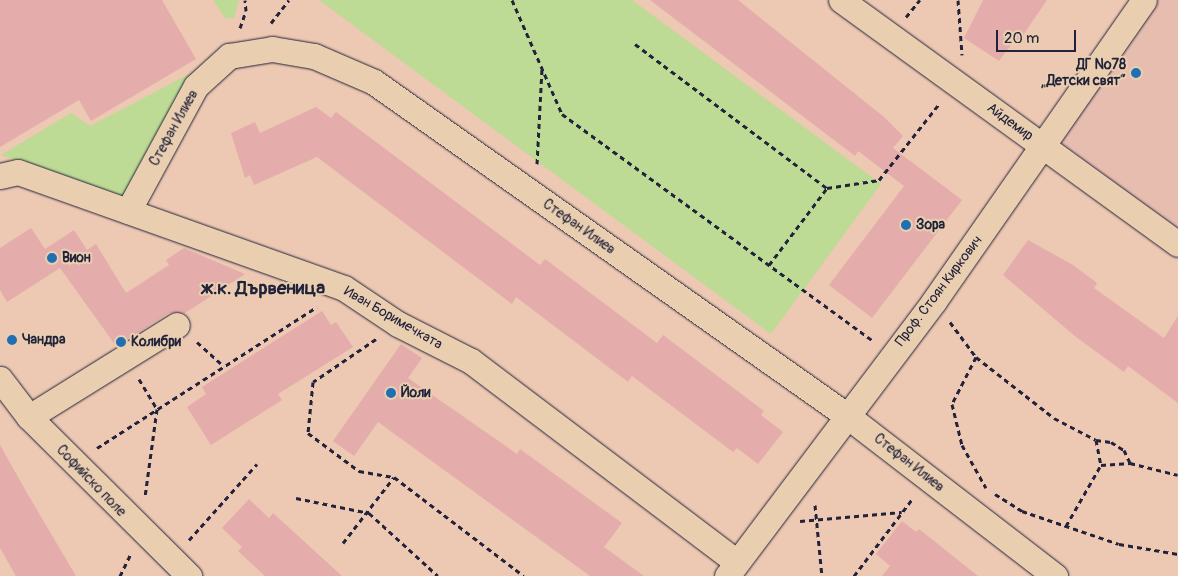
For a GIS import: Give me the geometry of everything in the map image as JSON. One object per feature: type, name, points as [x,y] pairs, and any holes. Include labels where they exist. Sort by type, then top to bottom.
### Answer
[{"type":"street","name":"Айдемир","points":[[841,0],[1178,244]]},
{"type":"street","name":"Проф. Стоян Киркович","points":[[732,569],[891,354],[934,301],[1144,0]]},
{"type":"street","name":"Стефан Илиев","points":[[128,212],[196,86],[229,56],[272,49],[314,56],[374,82],[846,415],[1055,576]]},
{"type":"street","name":"Иван Боримечката","points":[[0,176],[18,172],[344,288],[398,324],[470,361],[732,569]]},
{"type":"street","points":[[29,417],[177,325]]},
{"type":"street","name":"Софийско поле","points":[[0,379],[29,417],[73,464],[140,532],[180,568]]},
{"type":"path","points":[[512,0],[562,114],[891,354]]},
{"type":"path","points":[[769,265],[827,188],[879,180],[937,105],[964,89],[958,0]]},
{"type":"path","points":[[635,44],[827,188]]},
{"type":"path","points":[[535,196],[542,68]]},
{"type":"path","points":[[934,301],[976,357],[1054,418],[1096,440],[1124,450],[1130,463]]},
{"type":"path","points":[[73,464],[324,302]]},
{"type":"path","points":[[398,324],[313,382],[308,433],[359,471],[394,477],[524,576]]},
{"type":"path","points":[[177,325],[224,366]]},
{"type":"path","points":[[126,357],[157,409],[140,532]]},
{"type":"path","points":[[976,357],[952,404],[962,445],[985,488],[1022,511],[1119,544],[1178,554]]},
{"type":"path","points":[[1066,526],[1101,465],[1096,440]]},
{"type":"path","points":[[1101,465],[1130,463],[1178,475]]},
{"type":"path","points":[[180,568],[257,464]]},
{"type":"path","points":[[810,465],[822,576]]},
{"type":"path","points":[[343,543],[369,513],[394,477]]},
{"type":"path","points":[[854,576],[928,478]]},
{"type":"path","points":[[296,498],[369,513],[438,576]]},
{"type":"path","points":[[767,522],[816,520],[902,512]]},
{"type":"shaded area","name":"ДГ №78 „Детски свят“","points":[[1144,0],[1178,0],[1178,244],[1042,146]]},
{"type":"green space","points":[[213,0],[239,0],[234,18],[225,18]]},
{"type":"green space","points":[[319,0],[632,0],[881,184],[771,334]]},
{"type":"green space","points":[[197,70],[124,199],[1,155],[71,113],[90,126]]},
{"type":"building","points":[[0,0],[162,0],[196,59],[91,121],[79,100],[0,147]]},
{"type":"building","points":[[650,0],[738,0],[884,117],[903,136],[893,148],[962,200],[872,318],[829,285],[904,186],[858,151],[855,156]]},
{"type":"building","points":[[983,0],[1047,0],[1017,44],[1013,42],[999,61],[964,38]]},
{"type":"building","points":[[316,107],[331,118],[336,112],[540,265],[545,259],[657,343],[663,335],[764,411],[761,415],[783,432],[758,464],[737,448],[733,452],[632,376],[628,382],[516,297],[512,304],[317,157],[254,185],[250,175],[245,178],[231,133],[255,122],[260,133]]},
{"type":"building","points":[[31,228],[45,249],[74,230],[87,250],[96,244],[126,293],[169,265],[166,260],[184,248],[245,274],[185,313],[169,313],[116,346],[60,268],[7,302],[0,290],[0,248]]},
{"type":"building","points":[[1028,240],[1073,265],[1097,283],[1094,288],[1164,338],[1178,316],[1178,403],[1128,366],[1124,372],[1076,337],[1003,275]]},
{"type":"building","points":[[322,311],[331,325],[336,322],[353,347],[278,394],[282,400],[211,445],[187,407],[206,394],[202,387]]},
{"type":"building","points":[[401,344],[422,358],[408,378],[517,454],[520,449],[622,523],[604,547],[644,576],[590,576],[378,422],[354,456],[333,441]]},
{"type":"building","points":[[0,445],[76,576],[16,576],[0,548]]},
{"type":"building","points":[[249,499],[269,518],[273,513],[342,576],[265,576],[238,551],[242,547],[222,528]]},
{"type":"building","points":[[902,521],[916,532],[919,529],[978,576],[882,576],[890,566],[876,554]]},
{"type":"place","name":"ДГ №78 „Детски свят“","points":[[1136,73]]},
{"type":"place","name":"Зора","points":[[906,225]]},
{"type":"place","name":"Вион","points":[[52,258]]},
{"type":"place","name":"Чандра","points":[[12,340]]},
{"type":"place","name":"Колибри","points":[[121,342]]},
{"type":"place","name":"Йоли","points":[[391,393]]},
{"type":"district","name":"ж.к. Дървеница","points":[[263,289]]}]
